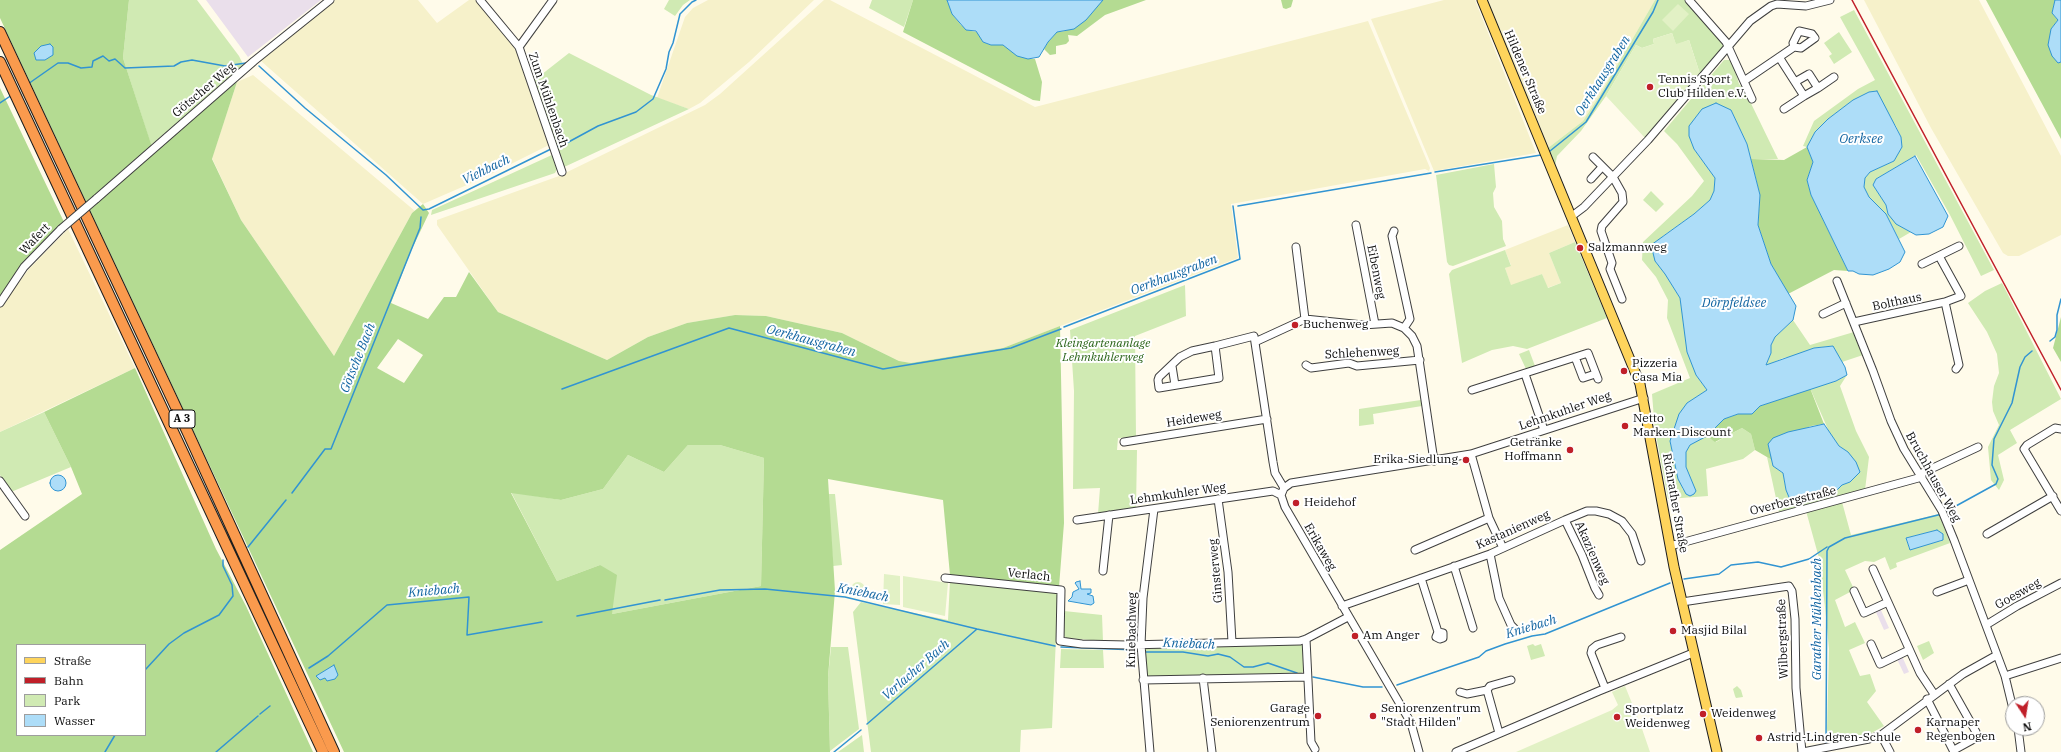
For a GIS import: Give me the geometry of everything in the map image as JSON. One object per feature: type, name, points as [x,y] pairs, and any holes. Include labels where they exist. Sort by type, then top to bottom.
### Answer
[{"type":"highway","name":"A 3","points":[[0,32],[191,440],[334,752]]},
{"type":"highway","name":"A 3","points":[[0,62],[323,752]]},
{"type":"main road","name":"Hildener Straße","points":[[1482,0],[1546,153]]},
{"type":"main road","name":"Richrather Straße","points":[[1546,153],[1630,358],[1644,398],[1670,546],[1693,653],[1717,752]]},
{"type":"street","name":"Götscher Weg","points":[[96,199],[254,61],[330,0]]},
{"type":"street","name":"Zum Mühlenbach","points":[[480,0],[519,47],[562,172]]},
{"type":"street","points":[[519,47],[553,0]]},
{"type":"street","points":[[1689,0],[1728,46],[1752,99]]},
{"type":"street","points":[[1572,216],[1584,207],[1648,140],[1750,21],[1771,6],[1777,4],[1806,6],[1830,0]]},
{"type":"street","points":[[1744,81],[1794,47]]},
{"type":"street","points":[[1779,57],[1804,96]]},
{"type":"street","points":[[1795,82],[1809,74],[1818,88]]},
{"type":"street","points":[[1784,109],[1834,77]]},
{"type":"street","points":[[1593,157],[1613,177],[1620,187],[1623,202],[1602,226],[1601,231],[1612,263],[1610,269],[1622,299]]},
{"type":"street","points":[[1590,180],[1602,166]]},
{"type":"street","name":"Wafert","points":[[0,303],[24,267],[61,229],[96,199]]},
{"type":"street","name":"Eibenweg","points":[[1356,225],[1375,324]]},
{"type":"street","points":[[1394,231],[1392,236],[1410,319],[1404,328]]},
{"type":"street","points":[[1922,264],[1959,246]]},
{"type":"street","points":[[1296,247],[1306,319]]},
{"type":"street","name":"Bolthaus","points":[[1854,322],[1945,302],[1961,296],[1939,256]]},
{"type":"street","name":"Bruchhauser Weg","points":[[1836,281],[1854,322],[1891,421],[1904,449],[1921,475],[1943,514],[2005,676],[2010,696]]},
{"type":"street","points":[[1945,302],[1958,365],[1956,369]]},
{"type":"street","points":[[1823,314],[1846,303]]},
{"type":"street","points":[[1215,346],[1219,378],[1159,388],[1158,380],[1180,357],[1192,351],[1215,346],[1255,339],[1306,319],[1363,325],[1392,323],[1404,328],[1416,341],[1434,461]]},
{"type":"street","name":"Erikaweg","points":[[1255,339],[1275,473],[1283,491],[1285,508],[1411,723],[1419,752]]},
{"type":"street","points":[[1472,390],[1525,374],[1575,357],[1588,353],[1597,376],[1583,378],[1575,357]]},
{"type":"street","name":"Schlehenweg","points":[[1306,365],[1311,368],[1349,363],[1357,366],[1420,360]]},
{"type":"street","points":[[1172,366],[1176,385]]},
{"type":"street","points":[[1525,374],[1544,430]]},
{"type":"street","name":"Lehmkuhler Weg","points":[[1077,520],[1273,491],[1283,491],[1291,483],[1471,454],[1644,398]]},
{"type":"street","name":"Heideweg","points":[[1124,442],[1267,418]]},
{"type":"street","points":[[2061,429],[2055,428],[2027,445],[2024,451],[2061,511]]},
{"type":"street","name":"Overbergstraße","points":[[1670,546],[1921,475],[1978,447]]},
{"type":"street","points":[[1471,454],[1489,518],[1503,548]]},
{"type":"street","points":[[0,481],[25,516]]},
{"type":"street","points":[[1987,534],[2053,496]]},
{"type":"street","name":"Ginsterweg","points":[[1218,499],[1228,572],[1232,642]]},
{"type":"street","name":"Kniebachweg","points":[[1150,752],[1141,645],[1143,598],[1154,508]]},
{"type":"street","name":"Kastanienweg","points":[[1342,606],[1490,554],[1587,511],[1602,512],[1616,517],[1632,534],[1641,561]]},
{"type":"street","points":[[1104,571],[1109,515]]},
{"type":"street","points":[[1415,550],[1489,518]]},
{"type":"street","name":"Akazienweg","points":[[1564,520],[1580,549],[1594,588],[1599,595]]},
{"type":"street","points":[[1490,554],[1499,598],[1511,625],[1516,630]]},
{"type":"street","points":[[1454,566],[1473,628]]},
{"type":"street","points":[[1873,569],[1920,674],[1934,694]]},
{"type":"street","name":"Verlach","points":[[945,578],[1061,590],[1060,641],[1082,644],[1141,645]]},
{"type":"street","points":[[1421,578],[1438,632]]},
{"type":"street","points":[[1937,592],[1969,580]]},
{"type":"street","name":"Goesweg","points":[[1986,625],[2017,606],[2061,583]]},
{"type":"street","name":"Wilbergstraße","points":[[1682,602],[1789,586],[1792,591],[1795,619],[1796,688],[1803,752]]},
{"type":"street","points":[[1854,592],[1864,613],[1888,602]]},
{"type":"street","points":[[1141,645],[1306,639],[1348,617]]},
{"type":"street","points":[[1605,688],[1591,653],[1592,649],[1597,645],[1621,637]]},
{"type":"street","points":[[1306,639],[1311,742],[1315,749]]},
{"type":"street","points":[[1871,644],[1880,664],[1909,650]]},
{"type":"street","points":[[1456,752],[1605,688],[1693,653]]},
{"type":"street","points":[[1803,752],[1869,740],[1881,735],[1926,699],[1963,674],[1997,655]]},
{"type":"street","points":[[2005,676],[2061,658]]},
{"type":"street","points":[[1143,680],[1307,677]]},
{"type":"street","points":[[1203,678],[1212,752]]},
{"type":"street","points":[[1460,692],[1467,694],[1487,690],[1490,686],[1511,680]]},
{"type":"street","points":[[1926,699],[1954,751],[1975,735],[1949,684]]},
{"type":"street","points":[[1487,690],[1499,733]]},
{"type":"street","points":[[1881,735],[1890,752]]},
{"type":"street","points":[[2019,736],[2021,752]]},
{"type":"shaded area","points":[[206,0],[321,0],[248,57]]},
{"type":"shaded area","points":[[335,0],[418,0],[437,23],[469,0],[476,0],[517,49],[549,145],[483,178],[423,204],[261,61]]},
{"type":"shaded area","points":[[708,0],[814,0],[749,62],[700,103],[689,109],[657,98],[685,17],[693,8]]},
{"type":"shaded area","points":[[824,0],[830,0],[1035,107],[1368,21],[1430,168],[1429,171],[1425,169],[1231,204],[1238,258],[1003,348],[911,363],[899,361],[842,333],[766,316],[735,315],[687,323],[648,337],[607,360],[498,312],[437,225],[437,220],[559,176],[705,105],[720,94]]},
{"type":"shaded area","points":[[1444,0],[1475,0],[1536,153],[1434,171],[1371,19]]},
{"type":"shaded area","points":[[1485,0],[1655,0],[1600,95],[1583,121],[1548,148],[1531,103],[1521,85]]},
{"type":"shaded area","points":[[1864,0],[1979,0],[2061,156],[2061,235],[2019,256],[2008,256],[2003,253],[1931,128]]},
{"type":"shaded area","points":[[253,75],[415,211],[412,213],[334,356],[241,220],[212,158],[237,82]]},
{"type":"shaded area","points":[[1568,225],[1575,242],[1549,253],[1561,283],[1547,288],[1542,274],[1511,286],[1505,268],[1511,265],[1505,250]]},
{"type":"shaded area","points":[[68,229],[135,368],[0,432],[0,307],[29,269]]},
{"type":"shaded area","points":[[1880,608],[1889,628],[1884,630],[1875,610]]},
{"type":"shaded area","points":[[1902,656],[1909,672],[1904,674],[1897,659]]},
{"type":"green space","points":[[0,0],[129,0],[123,58],[153,150],[237,82],[212,159],[241,220],[334,356],[412,213],[423,204],[429,213],[411,251],[391,303],[428,319],[444,297],[456,297],[469,272],[498,312],[607,360],[648,337],[687,323],[735,315],[766,316],[842,333],[899,361],[911,363],[1003,348],[1060,326],[1064,523],[1059,587],[950,575],[943,500],[828,479],[835,591],[828,677],[830,752],[344,752],[0,18]],"holes":[[[398,339],[423,355],[404,383],[377,368]],[[688,445],[720,445],[764,458],[761,586],[612,614],[617,575],[600,565],[557,581],[511,493],[561,500],[603,489],[628,455],[664,472]]]},
{"type":"green space","points":[[129,0],[197,0],[239,56],[244,66],[151,145],[123,58]]},
{"type":"green space","points":[[669,0],[690,0],[683,5],[675,16],[664,9]]},
{"type":"green space","points":[[872,0],[913,0],[904,27],[869,8]]},
{"type":"green space","points":[[913,0],[947,0],[952,14],[961,25],[971,31],[978,32],[983,42],[991,45],[1003,45],[1028,59],[1035,59],[1042,82],[1040,101],[1033,100],[903,32]]},
{"type":"green space","points":[[1103,0],[1146,0],[1105,15],[1077,36],[1068,35],[1069,41],[1066,44],[1056,46],[1056,54],[1050,55],[1044,49],[1057,32],[1065,31]]},
{"type":"green space","points":[[1281,0],[1293,0],[1291,7],[1286,9],[1283,8]]},
{"type":"green space","points":[[1655,0],[1687,0],[1724,43],[1724,47],[1700,74],[1689,40],[1676,45],[1672,33],[1653,39],[1654,44],[1642,48],[1636,45],[1606,96],[1581,131],[1557,156],[1555,166],[1548,148],[1583,121],[1600,95]]},
{"type":"green space","points":[[1986,0],[2055,0],[2052,13],[2058,20],[2051,29],[2058,63],[2061,62],[2061,139]]},
{"type":"green space","points":[[1678,4],[1689,14],[1673,31],[1662,20]]},
{"type":"green space","points":[[1854,10],[1994,270],[1981,276],[1950,215],[1916,155],[1876,179],[1873,185],[1886,205],[1888,214],[1900,226],[1911,232],[1899,239],[1886,214],[1869,197],[1864,187],[1865,178],[1870,172],[1894,161],[1902,147],[1901,137],[1896,126],[1869,92],[1853,100],[1828,119],[1815,132],[1807,147],[1803,146],[1814,121],[1858,89],[1875,80],[1840,17]]},
{"type":"green space","points":[[1839,32],[1852,52],[1834,64],[1829,56],[1832,54],[1824,43]]},
{"type":"green space","name":"Tennis Sport Club Hilden e.V.","points":[[1672,33],[1676,44],[1689,40],[1700,74],[1645,138],[1606,96],[1636,45],[1642,48],[1654,44],[1653,39]]},
{"type":"green space","points":[[569,53],[651,95],[689,109],[562,168],[532,82]]},
{"type":"green space","points":[[1724,60],[1732,60],[1739,84],[1744,89],[1778,159],[1751,159],[1747,144],[1731,110],[1694,149],[1715,178],[1714,191],[1710,200],[1694,214],[1663,236],[1655,261],[1665,273],[1680,298],[1686,337],[1696,375],[1707,390],[1687,403],[1670,441],[1675,467],[1683,490],[1693,485],[1686,467],[1686,452],[1690,445],[1698,439],[1707,436],[1716,442],[1742,428],[1751,434],[1755,450],[1743,459],[1706,469],[1708,496],[1668,499],[1655,430],[1652,394],[1690,378],[1667,318],[1668,300],[1656,277],[1642,260],[1643,242],[1692,196],[1704,181],[1677,144],[1664,131]]},
{"type":"green space","points":[[0,88],[64,222],[0,299]]},
{"type":"green space","points":[[1807,147],[1813,162],[1807,180],[1811,195],[1848,271],[1834,270],[1788,294],[1771,264],[1758,225],[1760,195],[1751,159],[1784,160]]},
{"type":"green space","points":[[554,154],[558,167],[555,173],[431,215],[432,210]]},
{"type":"green space","points":[[1494,164],[1496,187],[1493,193],[1494,207],[1502,221],[1503,239],[1506,246],[1453,266],[1449,265],[1447,262],[1436,175]]},
{"type":"green space","points":[[1651,191],[1664,204],[1656,212],[1643,200]]},
{"type":"green space","points":[[1575,242],[1607,318],[1527,349],[1513,346],[1492,350],[1462,363],[1449,274],[1452,270],[1505,250],[1511,266],[1505,268],[1511,285],[1542,274],[1548,288],[1561,283],[1549,253]]},
{"type":"green space","points":[[2002,283],[2061,399],[2010,430],[2017,443],[1998,455],[2004,480],[1999,490],[1991,480],[1988,447],[1999,425],[1993,411],[1992,402],[1994,386],[1999,373],[1997,354],[1987,332],[1968,303],[1985,291]]},
{"type":"green space","name":"Kleingartenanlage Lehmkuhlerweg","points":[[1185,285],[1186,316],[1135,336],[1136,437],[1118,438],[1117,450],[1137,450],[1136,509],[1098,514],[1100,488],[1073,489],[1074,391],[1070,330]]},
{"type":"green space","points":[[2061,317],[2061,362],[2053,348]]},
{"type":"green space","points":[[1793,320],[1810,345],[1854,332],[1863,355],[1842,362],[1832,346],[1814,348],[1795,356],[1783,358],[1766,366],[1771,353],[1771,345],[1775,337]]},
{"type":"green space","points":[[1529,350],[1535,366],[1526,369],[1519,354]]},
{"type":"green space","points":[[135,368],[216,549],[246,606],[313,752],[0,752],[0,550],[82,494],[71,467],[44,412]]},
{"type":"green space","points":[[1847,375],[1840,386],[1856,431],[1869,457],[1865,490],[1779,512],[1767,457],[1772,460],[1773,466],[1783,473],[1786,490],[1836,491],[1842,485],[1850,482],[1848,452],[1839,446],[1830,434],[1810,388],[1836,381]]},
{"type":"green space","points":[[1810,388],[1824,424],[1811,426],[1768,444],[1772,460],[1755,450],[1751,434],[1742,428],[1715,442],[1707,436],[1724,419],[1738,414],[1752,414],[1760,406]]},
{"type":"green space","points":[[1421,400],[1422,406],[1373,414],[1374,424],[1359,426],[1359,409]]},
{"type":"green space","points":[[44,412],[71,467],[11,492],[0,475],[0,432]]},
{"type":"green space","points":[[688,445],[720,445],[764,458],[761,586],[612,614],[600,565],[557,581],[511,492],[561,500],[603,489],[628,455],[664,472]]},
{"type":"green space","points":[[828,494],[835,494],[842,565],[833,566]]},
{"type":"green space","points":[[1842,502],[1851,535],[1939,514],[1950,543],[1896,563],[1897,567],[1890,570],[1885,557],[1874,562],[1865,561],[1845,570],[1853,587],[1852,591],[1835,600],[1845,627],[1855,622],[1865,643],[1849,650],[1860,676],[1870,674],[1876,691],[1867,702],[1884,726],[1868,735],[1829,742],[1827,729],[1829,649],[1825,607],[1819,558],[1806,511]],"holes":[[[1937,530],[1943,538],[1941,541],[1909,548],[1906,538]]]},
{"type":"green space","points":[[884,574],[900,576],[900,605],[883,604]]},
{"type":"green space","points":[[903,576],[948,583],[945,616],[903,607]]},
{"type":"green space","points":[[950,580],[1058,592],[1052,728],[1021,730],[1020,752],[871,752],[853,612],[861,602],[948,620]]},
{"type":"green space","points":[[855,582],[861,582],[865,586],[865,592],[861,596],[855,596],[851,592],[851,586]]},
{"type":"green space","points":[[1064,611],[1102,615],[1103,641],[1066,638],[1062,634]]},
{"type":"green space","points":[[1929,641],[1934,653],[1923,660],[1917,646]]},
{"type":"green space","points":[[1301,643],[1304,646],[1304,671],[1299,675],[1145,677],[1144,649],[1146,647]]},
{"type":"green space","points":[[1533,644],[1535,646],[1541,644],[1545,656],[1531,660],[1527,646]]},
{"type":"green space","points":[[831,647],[848,647],[859,729],[830,751],[828,677]]},
{"type":"green space","points":[[1061,649],[1103,650],[1104,668],[1060,668]]},
{"type":"green space","name":"Sportplatz Weidenweg","points":[[1625,686],[1650,752],[1516,752],[1612,710],[1618,705],[1612,692]]},
{"type":"green space","points":[[1737,686],[1741,690],[1743,697],[1736,698],[1733,689]]},
{"type":"green space","points":[[862,735],[864,752],[838,752]]},
{"type":"water","points":[[947,0],[1103,0],[1086,20],[1074,29],[1057,32],[1048,42],[1039,57],[1028,59],[1017,56],[1003,45],[991,45],[983,42],[976,31],[966,30],[952,14]]},
{"type":"water","points":[[2055,0],[2061,0],[2061,62],[2058,63],[2052,56],[2048,45],[2051,29],[2058,20],[2052,13]]},
{"type":"water","points":[[50,44],[53,47],[53,55],[45,60],[36,60],[34,53],[41,46]]},
{"type":"water","name":"Oerksee","points":[[1877,91],[1901,137],[1902,147],[1894,161],[1870,172],[1865,178],[1864,187],[1869,197],[1886,214],[1905,252],[1900,262],[1889,269],[1873,275],[1859,274],[1853,271],[1848,271],[1811,195],[1807,180],[1813,162],[1807,147],[1815,132],[1828,119],[1853,100],[1869,92]]},
{"type":"water","name":"Dörpfeldsee","points":[[1716,103],[1731,110],[1747,144],[1760,195],[1758,225],[1771,264],[1796,306],[1793,320],[1775,337],[1771,345],[1771,353],[1766,365],[1814,348],[1833,346],[1845,367],[1847,375],[1836,381],[1760,406],[1752,414],[1738,414],[1724,419],[1707,436],[1690,445],[1686,452],[1686,467],[1696,491],[1690,496],[1686,494],[1678,479],[1670,441],[1679,414],[1687,403],[1707,390],[1696,375],[1687,352],[1680,298],[1655,261],[1651,245],[1694,214],[1710,200],[1714,191],[1715,178],[1694,149],[1689,136],[1689,126],[1702,109]]},
{"type":"water","points":[[1915,156],[1948,216],[1943,227],[1929,234],[1916,235],[1896,224],[1888,214],[1886,205],[1873,185],[1876,179]]},
{"type":"water","points":[[1824,424],[1839,446],[1848,452],[1856,462],[1860,472],[1850,482],[1842,485],[1836,491],[1791,502],[1786,490],[1783,473],[1773,466],[1768,444],[1773,438],[1788,432]]},
{"type":"water","points":[[55,475],[61,475],[66,480],[64,489],[61,491],[55,491],[50,486],[50,480]]},
{"type":"water","points":[[1937,530],[1943,534],[1943,540],[1910,550],[1906,538]]},
{"type":"water","points":[[1080,581],[1081,589],[1091,589],[1091,593],[1087,594],[1093,596],[1094,603],[1091,605],[1068,601],[1072,597],[1073,592],[1079,589],[1075,583]]},
{"type":"water","points":[[334,665],[338,675],[335,679],[327,681],[325,678],[320,680],[316,676]]},
{"type":"waterway","name":"Viehbach","points":[[556,147],[563,145],[598,126],[636,112],[653,99],[666,69],[669,52],[673,43],[680,14],[696,0]]},
{"type":"waterway","name":"Oerkhausgraben","points":[[1550,151],[1586,122],[1653,12],[1658,0]]},
{"type":"waterway","name":"Viehbach","points":[[28,84],[58,63],[68,63],[81,68],[92,67],[93,61],[103,56],[109,61],[115,59],[125,68],[174,66],[181,62],[192,60],[225,66],[246,63]]},
{"type":"waterway","name":"Viehbach","points":[[259,66],[305,108],[386,175],[423,210],[429,209],[551,149]]},
{"type":"waterway","name":"Viehbach","points":[[0,103],[12,95]]},
{"type":"waterway","name":"Oerkhausgraben","points":[[1435,172],[1541,155]]},
{"type":"waterway","name":"Oerkhausgraben","points":[[1238,206],[1431,173]]},
{"type":"waterway","name":"Oerkhausgraben","points":[[1064,327],[1240,259],[1233,206]]},
{"type":"waterway","name":"Götsche Bach","points":[[292,493],[325,449],[331,449],[420,228],[421,217]]},
{"type":"waterway","name":"Garather Mühlenbach","points":[[2050,341],[2055,337],[2057,330],[2057,315],[2061,299]]},
{"type":"waterway","name":"Oerkhausgraben","points":[[562,389],[729,328],[883,369],[1011,348],[1061,329]]},
{"type":"waterway","name":"Garather Mühlenbach","points":[[1945,512],[1996,484],[1998,479],[1992,465],[1994,439],[2012,403],[2020,367],[2025,357],[2032,351]]},
{"type":"waterway","name":"Götsche Bach","points":[[248,547],[286,500]]},
{"type":"waterway","name":"Garather Mühlenbach","points":[[1826,744],[1827,551],[1829,547],[1845,538],[1942,514]]},
{"type":"waterway","name":"Kniebach","points":[[1684,579],[1719,574],[1731,565],[1758,562],[1781,567],[1809,559],[1827,547]]},
{"type":"waterway","name":"Götsche Bach","points":[[146,669],[169,644],[184,633],[219,615],[233,596],[232,585],[223,566],[223,560]]},
{"type":"waterway","name":"Kniebach","points":[[1397,685],[1479,657],[1486,651],[1505,644],[1532,636],[1545,634],[1670,583]]},
{"type":"waterway","name":"Kniebach","points":[[665,600],[720,590],[765,589],[845,597],[1055,646]]},
{"type":"waterway","name":"Kniebach","points":[[309,668],[328,656],[387,605],[469,597],[467,635],[542,622]]},
{"type":"waterway","name":"Kniebach","points":[[577,616],[660,600]]},
{"type":"waterway","name":"Verlacher Bach","points":[[867,724],[977,629]]},
{"type":"waterway","name":"Kniebach","points":[[1061,647],[1137,650]]},
{"type":"waterway","name":"Kniebach","points":[[1146,652],[1183,652],[1208,656],[1218,654],[1230,657],[1244,667],[1253,667],[1268,663],[1297,673]]},
{"type":"waterway","name":"Kniebach","points":[[1313,677],[1363,687],[1382,687]]},
{"type":"waterway","name":"Kniebach","points":[[260,714],[270,706]]},
{"type":"waterway","name":"Kniebach","points":[[216,752],[258,716]]},
{"type":"waterway","name":"Verlacher Bach","points":[[834,752],[861,730]]},
{"type":"waterway","name":"Götsche Bach","points":[[105,752],[114,736]]},
{"type":"railway","points":[[1852,0],[2061,390]]},
{"type":"place","name":"Tennis Sport Club Hilden e.V.","points":[[1650,87]]},
{"type":"place","name":"Salzmannweg","points":[[1580,248]]},
{"type":"place","name":"Buchenweg","points":[[1295,325]]},
{"type":"place","name":"Pizzeria Casa Mia","points":[[1624,371]]},
{"type":"place","name":"Netto Marken-Discount","points":[[1625,426]]},
{"type":"place","name":"Getränke Hoffmann","points":[[1570,450]]},
{"type":"place","name":"Erika-Siedlung","points":[[1466,460]]},
{"type":"place","name":"Heidehof","points":[[1296,503]]},
{"type":"place","name":"Masjid Bilal","points":[[1673,631]]},
{"type":"place","name":"Am Anger","points":[[1355,636]]},
{"type":"place","name":"Weidenweg","points":[[1703,714]]},
{"type":"place","name":"Garage Seniorenzentrum","points":[[1318,716]]},
{"type":"place","name":"Seniorenzentrum \"Stadt Hilden\"","points":[[1373,716]]},
{"type":"place","name":"Sportplatz Weidenweg","points":[[1617,717]]},
{"type":"place","name":"Karnaper Regenbogen","points":[[1918,730]]},
{"type":"place","name":"Astrid-Lindgren-Schule","points":[[1759,738]]}]
